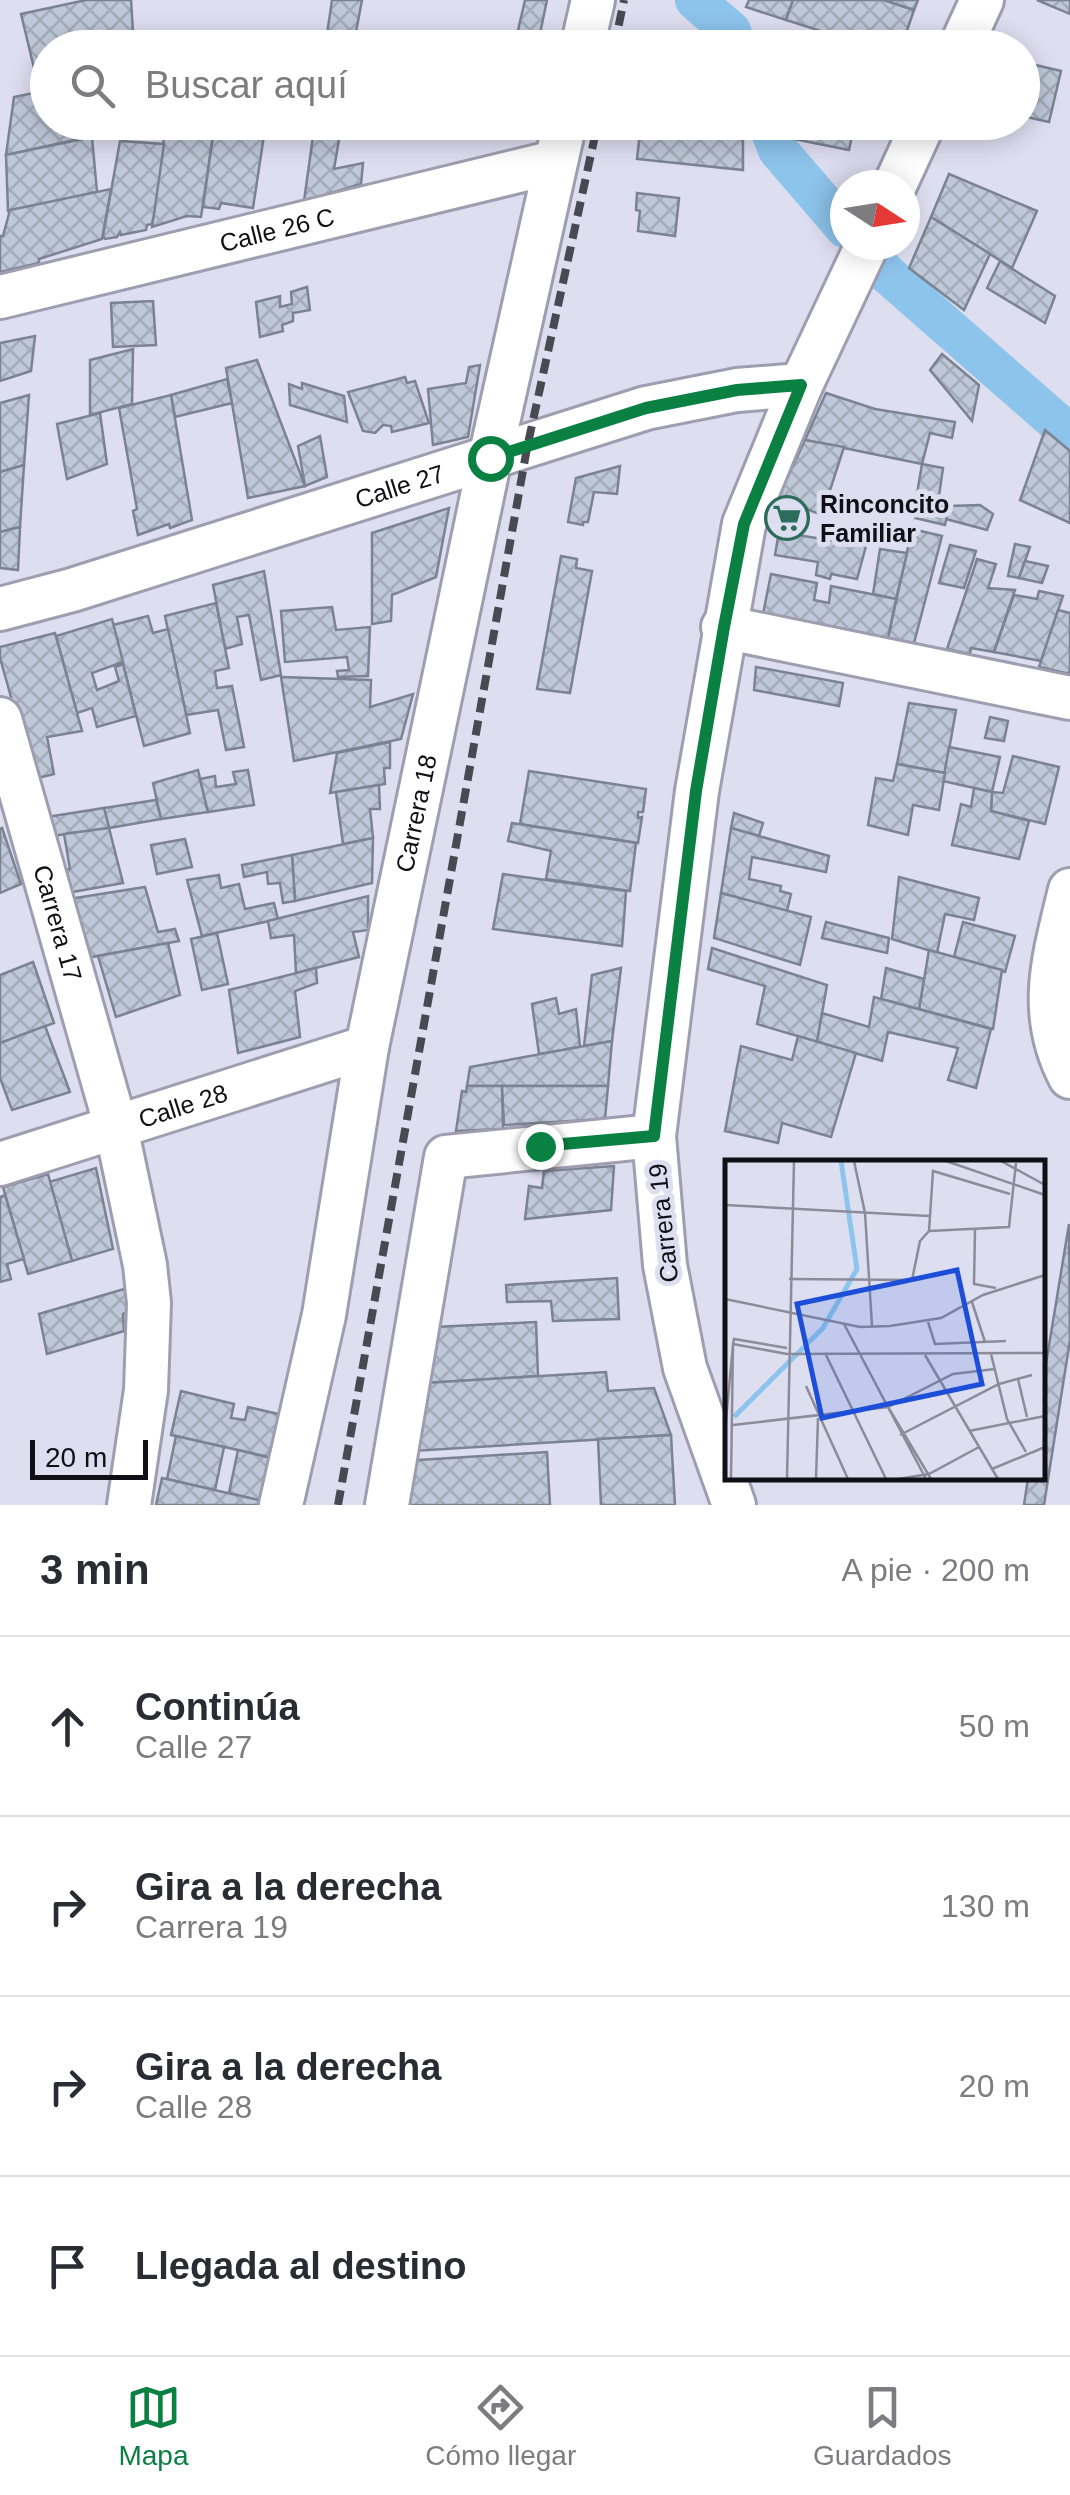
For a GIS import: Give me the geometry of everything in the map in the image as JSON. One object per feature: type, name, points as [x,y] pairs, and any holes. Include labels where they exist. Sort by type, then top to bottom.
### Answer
[{"type":"street","points":[[586,30],[593,0]]},
{"type":"street","points":[[968,30],[982,0]]},
{"type":"street","points":[[902,170],[916,140]]},
{"type":"street","name":"Calle 26 C","points":[[0,297],[560,142]]},
{"type":"street","name":"Carrera 18","points":[[282,1505],[324,1315],[367,1046],[560,142]]},
{"type":"street","name":"Carrera 19","points":[[725,1480],[685,1368],[665,1264],[654,1136],[696,791],[744,524],[801,385],[859,260]]},
{"type":"street","name":"Calle 27","points":[[0,608],[72,590],[646,408],[737,390],[801,385]]},
{"type":"street","points":[[724,627],[1070,698]]},
{"type":"street","name":"Carrera 17","points":[[0,719],[116,1127],[145,1265],[149,1304],[146,1390],[128,1505]]},
{"type":"street","points":[[1070,890],[1049,980],[1052,1027],[1070,1077]]},
{"type":"street","name":"Calle 28","points":[[0,1164],[367,1046]]},
{"type":"street","points":[[387,1505],[446,1157],[654,1136]]},
{"type":"street","name":"Carrera 19","points":[[725,1480],[734,1505]]},
{"type":"building","points":[[86,0],[131,0],[133,30],[30,30],[30,51],[21,14]]},
{"type":"building","points":[[332,0],[362,0],[356,30],[328,30]]},
{"type":"building","points":[[525,0],[547,0],[541,30],[518,30]]},
{"type":"building","points":[[749,0],[793,0],[786,20],[746,7]]},
{"type":"building","points":[[793,0],[884,0],[914,10],[907,30],[817,30],[786,20]]},
{"type":"building","points":[[884,0],[918,0],[914,10]]},
{"type":"building","points":[[1037,0],[1070,0],[1070,14]]},
{"type":"building","points":[[1040,66],[1061,71],[1049,122],[1040,120]]},
{"type":"building","points":[[30,94],[30,140],[75,140],[6,155],[14,97]]},
{"type":"building","points":[[92,140],[97,192],[8,211],[6,155]]},
{"type":"building","points":[[164,140],[212,140],[201,217],[187,216],[152,227]]},
{"type":"building","points":[[212,140],[263,140],[253,208],[221,203],[219,209],[203,207]]},
{"type":"building","points":[[312,140],[339,140],[334,169],[363,163],[361,184],[304,201]]},
{"type":"building","points":[[639,140],[743,140],[743,170],[637,159]]},
{"type":"building","points":[[799,140],[851,140],[849,150]]},
{"type":"building","points":[[120,141],[164,144],[154,214],[146,230],[121,235],[120,232],[117,237],[105,239],[103,236]]},
{"type":"building","points":[[949,174],[1037,211],[1012,268],[931,217]]},
{"type":"building","points":[[111,189],[102,239],[39,259],[39,263],[0,272],[0,236],[10,210]]},
{"type":"building","points":[[637,193],[679,198],[675,236],[638,231]]},
{"type":"building","points":[[931,217],[990,254],[964,310],[909,268],[912,260],[920,260],[920,242]]},
{"type":"building","points":[[1000,261],[1055,296],[1045,323],[987,288]]},
{"type":"building","points":[[307,287],[310,310],[293,313],[293,321],[282,325],[283,331],[260,337],[256,302],[280,296],[280,307],[292,304],[291,292]]},
{"type":"building","points":[[153,301],[156,345],[113,347],[111,303]]},
{"type":"building","points":[[35,336],[31,371],[0,381],[0,343]]},
{"type":"building","points":[[133,349],[132,404],[90,415],[90,360]]},
{"type":"building","points":[[942,354],[979,385],[972,421],[930,370]]},
{"type":"building","points":[[257,360],[305,486],[248,498],[226,368]]},
{"type":"building","points":[[480,365],[468,437],[433,445],[428,389],[466,383],[469,367]]},
{"type":"building","points":[[405,377],[407,383],[415,381],[429,423],[392,432],[391,426],[383,425],[375,433],[363,431],[348,392]]},
{"type":"building","points":[[227,379],[232,403],[175,417],[171,395]]},
{"type":"building","points":[[302,383],[344,396],[347,422],[290,405],[289,384],[302,389]]},
{"type":"building","points":[[826,393],[875,409],[955,422],[952,438],[930,433],[922,464],[805,440]]},
{"type":"building","points":[[29,395],[24,465],[0,472],[0,403]]},
{"type":"building","points":[[171,395],[192,520],[138,535],[119,408]]},
{"type":"building","points":[[100,413],[107,464],[67,479],[57,424]]},
{"type":"building","points":[[1045,430],[1070,451],[1070,523],[1020,500]]},
{"type":"building","points":[[320,436],[327,477],[305,486],[298,446]]},
{"type":"building","points":[[805,440],[844,447],[822,515],[778,498]]},
{"type":"building","points":[[922,464],[943,468],[938,503],[916,500]]},
{"type":"building","points":[[24,465],[20,527],[0,532],[0,472]]},
{"type":"building","points":[[620,466],[617,494],[594,492],[588,522],[568,522],[576,478]]},
{"type":"building","points":[[980,505],[993,514],[987,530],[946,519],[949,506]]},
{"type":"building","points":[[917,506],[949,506],[945,525],[915,518]]},
{"type":"building","points":[[449,508],[436,577],[392,595],[391,621],[372,624],[372,533]]},
{"type":"building","points":[[20,527],[18,570],[0,568],[0,532]]},
{"type":"building","points":[[912,529],[942,536],[914,643],[888,638]]},
{"type":"building","points":[[779,532],[866,546],[857,579],[816,575],[818,562],[775,555]]},
{"type":"building","points":[[1015,544],[1030,547],[1019,578],[1008,576]]},
{"type":"building","points":[[950,545],[976,551],[964,588],[939,583]]},
{"type":"building","points":[[880,549],[907,553],[896,599],[873,594]]},
{"type":"building","points":[[561,556],[577,559],[576,568],[592,571],[570,693],[537,689]]},
{"type":"building","points":[[977,559],[996,564],[988,588],[1015,590],[994,652],[971,648],[970,654],[947,649]]},
{"type":"building","points":[[1025,561],[1048,566],[1042,583],[1019,578]]},
{"type":"building","points":[[264,571],[281,675],[261,680],[249,615],[237,617],[242,644],[225,649],[213,585]]},
{"type":"building","points":[[771,574],[817,583],[814,600],[829,603],[831,586],[896,599],[888,638],[763,614]]},
{"type":"building","points":[[1039,591],[1063,596],[1041,661],[994,652],[1014,595],[1037,599]]},
{"type":"building","points":[[216,603],[229,668],[215,671],[217,688],[232,686],[244,747],[226,750],[218,710],[186,715],[165,616]]},
{"type":"building","points":[[332,607],[336,630],[370,627],[368,676],[338,677],[337,671],[349,670],[347,657],[285,662],[281,611]]},
{"type":"building","points":[[1058,610],[1070,613],[1070,674],[1039,667]]},
{"type":"building","points":[[148,616],[153,633],[168,629],[190,733],[144,746],[113,625]]},
{"type":"building","points":[[112,619],[123,662],[92,673],[97,690],[119,681],[115,667],[123,664],[136,716],[97,727],[92,708],[77,713],[56,636]]},
{"type":"building","points":[[55,633],[82,731],[47,737],[54,774],[34,779],[0,647]]},
{"type":"building","points":[[756,667],[843,683],[839,706],[754,690]]},
{"type":"building","points":[[281,677],[371,680],[370,707],[413,694],[401,739],[294,761]]},
{"type":"building","points":[[909,703],[956,710],[945,773],[897,764]]},
{"type":"building","points":[[990,717],[1008,721],[1004,741],[985,738]]},
{"type":"building","points":[[390,742],[390,768],[384,768],[385,784],[330,793],[337,753]]},
{"type":"building","points":[[949,747],[1000,757],[992,792],[943,781]]},
{"type":"building","points":[[1013,756],[1059,767],[1045,824],[991,811],[992,792],[1003,793]]},
{"type":"building","points":[[897,764],[945,773],[939,810],[913,805],[908,835],[868,825],[876,778],[893,781]]},
{"type":"building","points":[[198,770],[208,812],[161,819],[153,783]]},
{"type":"building","points":[[248,770],[254,805],[208,812],[200,779],[215,776],[216,787],[236,784],[233,772]]},
{"type":"building","points":[[529,771],[646,789],[643,812],[638,812],[638,818],[642,817],[638,843],[520,824]]},
{"type":"building","points":[[379,785],[380,809],[370,809],[373,838],[343,844],[336,792]]},
{"type":"building","points":[[974,788],[992,792],[991,811],[1029,821],[1019,859],[952,845],[961,804],[971,807]]},
{"type":"building","points":[[156,800],[161,819],[109,828],[104,808]]},
{"type":"building","points":[[104,808],[109,828],[52,836],[47,817]]},
{"type":"building","points":[[734,813],[763,823],[759,836],[731,828]]},
{"type":"building","points":[[512,823],[636,843],[630,891],[546,879],[551,851],[508,841]]},
{"type":"building","points":[[109,828],[123,883],[67,893],[61,870],[70,869],[64,834]]},
{"type":"building","points":[[731,828],[829,856],[826,872],[752,857],[749,879],[781,886],[780,891],[791,894],[787,911],[721,893]]},
{"type":"building","points":[[0,829],[21,884],[0,893]]},
{"type":"building","points":[[373,838],[372,883],[295,901],[292,855]]},
{"type":"building","points":[[185,839],[192,867],[157,874],[151,845]]},
{"type":"building","points":[[292,855],[295,901],[283,903],[280,883],[268,884],[267,872],[244,877],[242,865]]},
{"type":"building","points":[[503,874],[626,891],[622,946],[493,929]]},
{"type":"building","points":[[219,875],[221,888],[239,884],[245,909],[274,903],[278,919],[202,936],[187,880]]},
{"type":"building","points":[[899,877],[979,898],[974,920],[945,914],[937,953],[892,939]]},
{"type":"building","points":[[145,887],[158,932],[175,929],[179,941],[87,958],[69,899]]},
{"type":"building","points":[[721,893],[811,917],[800,965],[714,938]]},
{"type":"building","points":[[368,896],[368,930],[353,932],[359,957],[296,973],[294,935],[271,938],[268,921]]},
{"type":"building","points":[[826,922],[889,938],[887,953],[822,938]]},
{"type":"building","points":[[963,922],[1015,936],[1005,972],[954,957]]},
{"type":"building","points":[[217,933],[228,984],[202,990],[191,939]]},
{"type":"building","points":[[168,943],[180,995],[116,1017],[98,956]]},
{"type":"building","points":[[712,948],[827,985],[817,1042],[757,1024],[765,986],[708,969]]},
{"type":"building","points":[[929,950],[1002,970],[993,1029],[919,1009]]},
{"type":"building","points":[[33,962],[54,1023],[0,1043],[0,975]]},
{"type":"building","points":[[316,968],[317,983],[295,991],[300,1037],[238,1053],[229,990]]},
{"type":"building","points":[[621,968],[612,1041],[584,1046],[592,975]]},
{"type":"building","points":[[886,968],[924,979],[919,1009],[881,999]]},
{"type":"building","points":[[874,997],[991,1029],[976,1088],[948,1080],[958,1048],[888,1032],[882,1061],[817,1042],[822,1013],[869,1027]]},
{"type":"building","points":[[556,998],[559,1014],[576,1009],[580,1047],[539,1054],[532,1004]]},
{"type":"building","points":[[45,1026],[70,1092],[12,1110],[0,1078],[0,1043]]},
{"type":"building","points":[[798,1036],[856,1053],[831,1137],[782,1123],[778,1143],[725,1131],[741,1046],[792,1060]]},
{"type":"building","points":[[612,1041],[608,1086],[467,1086],[470,1067]]},
{"type":"building","points":[[467,1086],[502,1086],[503,1129],[456,1131],[462,1091],[466,1092]]},
{"type":"building","points":[[502,1086],[608,1086],[605,1119],[504,1125]]},
{"type":"building","points":[[614,1166],[611,1210],[525,1219],[529,1186],[542,1188],[544,1171]]},
{"type":"building","points":[[96,1168],[113,1249],[72,1261],[49,1182]]},
{"type":"building","points":[[48,1174],[72,1261],[28,1274],[3,1187]]},
{"type":"building","points":[[5,1195],[24,1259],[7,1264],[11,1279],[0,1282],[0,1197]]},
{"type":"building","points":[[1069,1224],[1070,1340],[1044,1505],[1024,1505],[1028,1480],[1045,1480],[1045,1370]]},
{"type":"building","points":[[617,1278],[619,1319],[553,1321],[551,1301],[507,1302],[506,1285]]},
{"type":"building","points":[[124,1289],[130,1311],[123,1314],[124,1331],[47,1354],[39,1314]]},
{"type":"building","points":[[536,1322],[538,1376],[425,1383],[435,1327]]},
{"type":"building","points":[[606,1372],[608,1391],[654,1388],[671,1435],[413,1451],[425,1383]]},
{"type":"building","points":[[181,1391],[234,1404],[231,1418],[245,1420],[248,1407],[291,1417],[282,1460],[171,1435]]},
{"type":"building","points":[[671,1435],[675,1505],[601,1505],[598,1439]]},
{"type":"building","points":[[176,1436],[224,1447],[215,1490],[167,1479]]},
{"type":"building","points":[[238,1450],[271,1458],[262,1501],[229,1493]]},
{"type":"building","points":[[547,1452],[550,1505],[406,1505],[403,1461]]},
{"type":"building","points":[[162,1478],[267,1502],[273,1505],[156,1505]]},
{"type":"waterway","points":[[695,0],[730,30]]},
{"type":"waterway","points":[[774,140],[778,150],[830,211]]},
{"type":"waterway","points":[[874,260],[1070,434]]},
{"type":"railway","points":[[618,30],[624,0]]},
{"type":"railway","points":[[338,1505],[527,448],[594,140]]},
{"type":"place","name":"Rinconcito Familiar","points":[[787,518]]},
{"type":"route","points":[[490,458],[646,408],[737,390],[801,385],[744,524],[696,791],[654,1136],[540,1146]]}]
